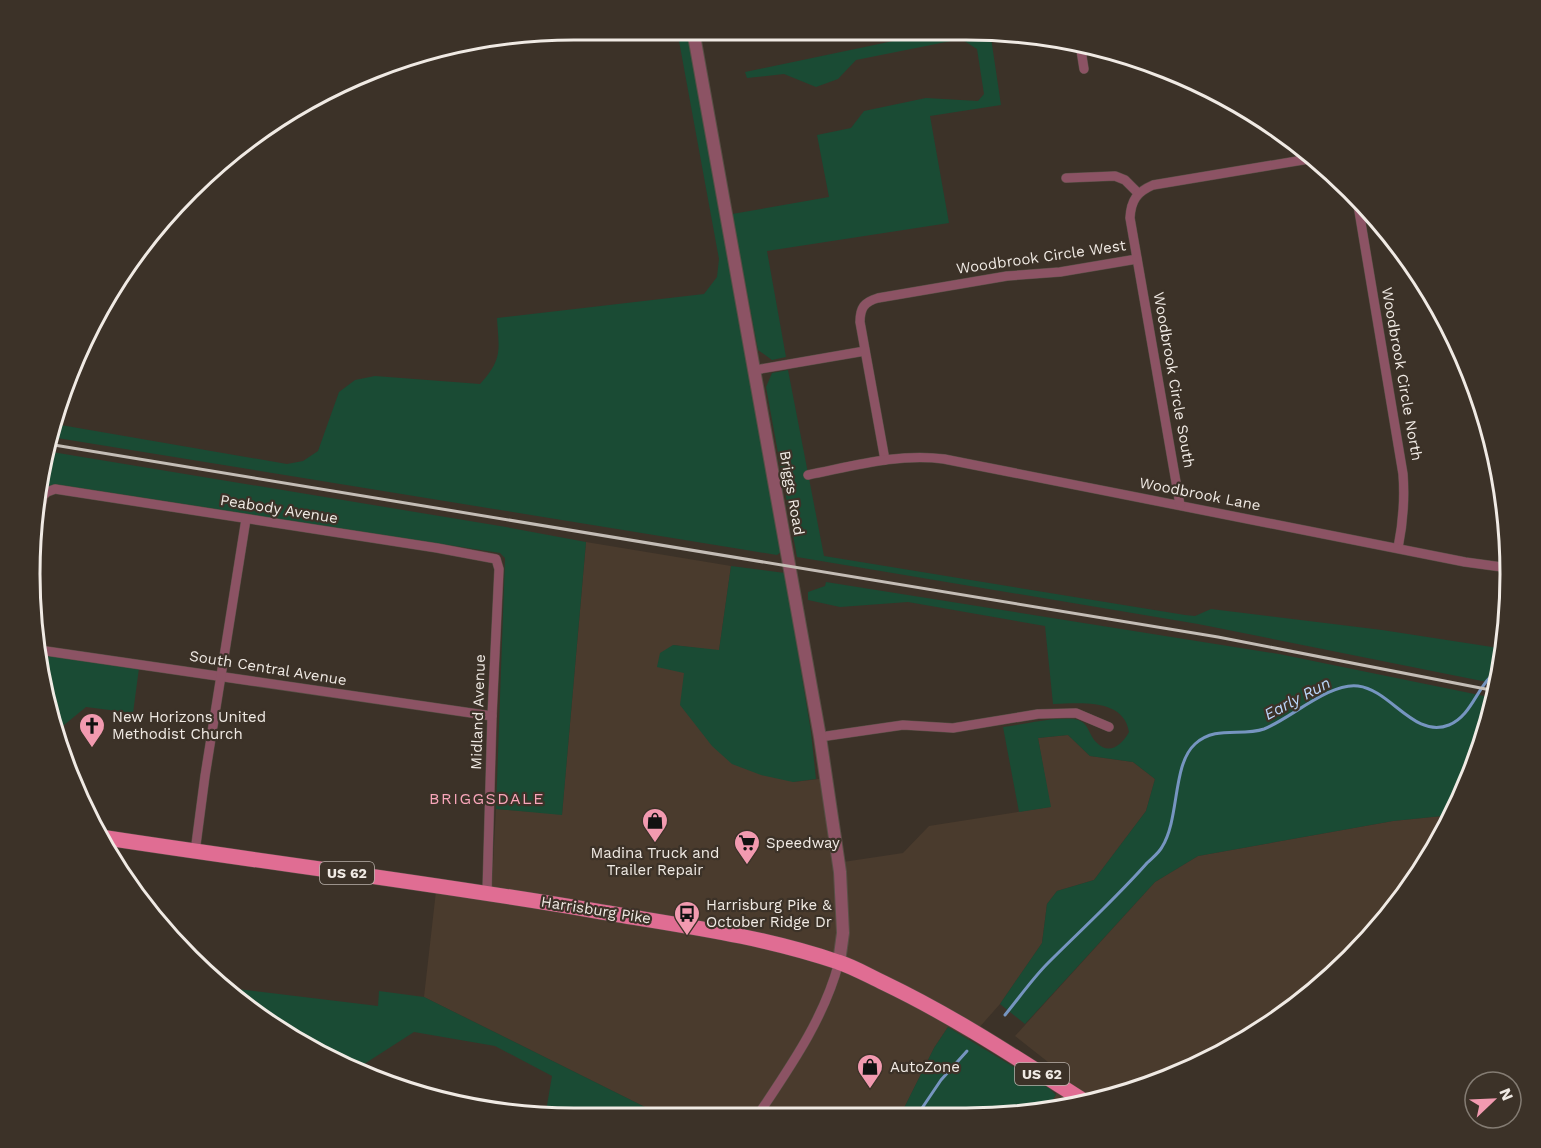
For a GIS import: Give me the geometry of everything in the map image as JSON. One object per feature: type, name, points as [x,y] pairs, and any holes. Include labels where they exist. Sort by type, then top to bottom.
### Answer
[{"type":"main road","name":"Harrisburg Pike","points":[[111,839],[487,892],[745,936],[839,962],[954,1019],[1072,1097]]},
{"type":"street","name":"Briggs Road","points":[[695,40],[820,738],[840,872],[843,933],[839,962]]},
{"type":"street","points":[[1082,53],[1084,69]]},
{"type":"street","points":[[1066,178],[1115,176],[1125,180],[1138,193],[1153,185],[1303,160]]},
{"type":"street","name":"Woodbrook Circle West","points":[[865,351],[860,314],[863,306],[870,300],[1015,274],[1060,272],[1137,259],[1130,218],[1132,204],[1138,193]]},
{"type":"street","name":"Woodbrook Circle North","points":[[1359,213],[1403,474],[1405,498],[1398,548]]},
{"type":"street","name":"Woodbrook Circle South","points":[[1137,259],[1180,506]]},
{"type":"street","points":[[755,370],[865,351],[885,459]]},
{"type":"street","name":"Woodbrook Lane","points":[[808,475],[885,459],[922,456],[1469,563],[1500,567]]},
{"type":"street","name":"Peabody Avenue","points":[[47,492],[55,489],[491,558],[499,564],[499,569]]},
{"type":"street","points":[[195,852],[246,519]]},
{"type":"street","name":"Midland Avenue","points":[[487,892],[499,569]]},
{"type":"street","name":"South Central Avenue","points":[[46,651],[492,716]]},
{"type":"street","points":[[820,738],[903,725],[952,728],[1038,714],[1076,713],[1109,727]]},
{"type":"street","points":[[763,1108],[803,1048],[832,989],[839,962]]},
{"type":"shaded area","points":[[586,542],[731,566],[719,651],[673,645],[684,673],[793,782],[828,778],[843,862],[903,853],[929,826],[1050,807],[1038,738],[1068,735],[1090,756],[1133,762],[1155,779],[1146,811],[1094,880],[1057,891],[1047,904],[1042,943],[1000,1004],[969,1039],[948,1027],[934,1048],[904,1108],[647,1108],[424,997],[436,891],[491,901],[496,809],[562,814]]},
{"type":"shaded area","points":[[1442,816],[1411,870],[1390,899],[1368,926],[1319,975],[1263,1018],[1203,1052],[1138,1079],[1052,1100],[1067,1077],[1015,1036],[1155,882],[1198,856],[1393,821]]},
{"type":"green space","points":[[679,40],[690,40],[781,552],[777,555],[58,438],[62,425],[287,464],[303,461],[318,451],[339,392],[355,380],[375,376],[480,384],[493,368],[498,354],[497,318],[704,294],[717,277],[719,259]]},
{"type":"green space","points":[[898,40],[956,40],[856,60],[838,79],[816,87],[784,74],[747,78],[745,72]]},
{"type":"green space","points":[[963,40],[992,41],[1001,105],[930,116],[949,223],[767,251],[786,357],[772,360],[758,350],[732,214],[829,197],[817,135],[851,128],[864,111],[926,98],[978,101],[984,94],[977,49]]},
{"type":"green space","points":[[788,370],[824,556],[1185,615],[1195,616],[1211,609],[1382,630],[1495,648],[1489,682],[1198,624],[797,557],[766,387],[772,373]]},
{"type":"green space","points":[[55,453],[586,542],[562,815],[496,809],[505,558],[500,553],[54,485],[48,487]]},
{"type":"green space","points":[[731,566],[785,573],[811,732],[816,779],[793,782],[761,775],[732,764],[712,746],[680,705],[684,673],[657,667],[660,653],[673,645],[719,650]]},
{"type":"green space","points":[[826,582],[1279,654],[1486,696],[1460,778],[1442,816],[1393,821],[1198,856],[1155,882],[1025,1024],[1000,1004],[1042,943],[1047,904],[1057,891],[1094,880],[1146,811],[1155,779],[1133,762],[1090,756],[1068,735],[1038,738],[1051,807],[1019,812],[1003,727],[1047,720],[1079,720],[1083,722],[1093,739],[1106,748],[1119,745],[1129,732],[1119,713],[1110,708],[1088,703],[1053,704],[1045,626],[908,602],[840,607],[808,600],[808,592],[825,586]]},
{"type":"green space","points":[[47,653],[139,668],[133,713],[86,707],[63,726]]},
{"type":"green space","points":[[239,989],[378,1006],[379,991],[424,997],[647,1108],[547,1106],[552,1076],[495,1046],[414,1032],[364,1064],[307,1036]]},
{"type":"green space","points":[[948,1027],[1050,1089],[1056,1095],[1052,1100],[1002,1106],[904,1108],[934,1048]]},
{"type":"waterway","name":"Early Run","points":[[1005,1015],[1042,969],[1161,849],[1172,822],[1183,765],[1188,753],[1203,738],[1220,733],[1264,729],[1323,695],[1347,686],[1370,689],[1414,720],[1436,728],[1449,725],[1464,714],[1490,677]]},
{"type":"waterway","name":"Early Run","points":[[922,1108],[941,1080],[967,1051]]},
{"type":"railway","points":[[57,445],[1218,637],[1487,689]]},
{"type":"place","name":"New Horizons United Methodist Church","points":[[92,749]]},
{"type":"place","name":"Madina Truck and Trailer Repair","points":[[655,844]]},
{"type":"place","name":"Speedway","points":[[747,866]]},
{"type":"place","name":"Harrisburg Pike & October Ridge Dr","points":[[687,937]]},
{"type":"place","name":"AutoZone","points":[[870,1090]]},
{"type":"district","name":"BRIGGSDALE","points":[[487,798]]}]
